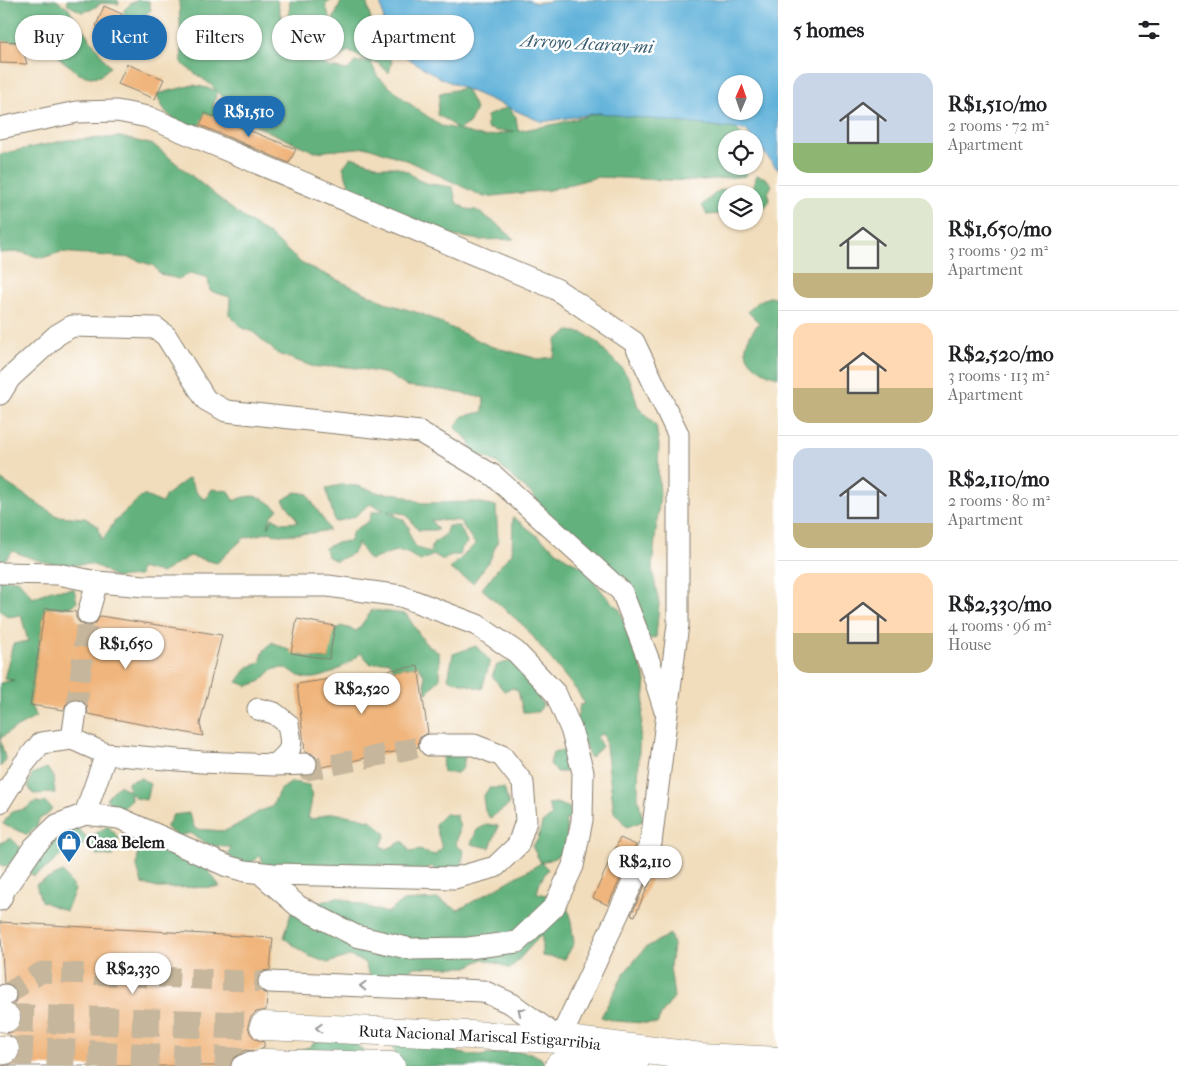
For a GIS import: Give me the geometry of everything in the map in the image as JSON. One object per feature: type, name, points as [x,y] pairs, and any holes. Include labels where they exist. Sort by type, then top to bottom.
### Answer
[{"type":"highway","name":"Ruta Nacional Mariscal Estigarribia","points":[[264,1026],[560,1039],[701,1057]]},
{"type":"highway","name":"Ruta Nacional Mariscal Estigarribia","points":[[559,1066],[701,1057]]},
{"type":"highway","points":[[701,1057],[778,1061]]},
{"type":"highway","points":[[252,1063],[391,1066]]},
{"type":"lane","points":[[0,128],[77,112],[117,111],[148,117],[556,289],[634,342],[678,434],[678,624],[651,843],[560,1039],[512,1004],[483,991],[269,982]]},
{"type":"lane","points":[[0,394],[10,378],[56,335],[72,326],[156,328],[166,336],[206,400],[226,411],[420,432],[494,476],[622,592],[649,661],[667,715]]},
{"type":"lane","points":[[0,573],[58,574],[98,582],[146,586],[328,586],[401,596],[477,625],[516,652],[556,694],[571,729],[583,772],[582,820],[573,866],[554,907],[517,942],[468,948],[411,949],[356,936],[298,906],[259,872]]},
{"type":"lane","points":[[88,614],[98,582]]},
{"type":"lane","points":[[258,709],[274,713],[288,724],[292,742],[288,754],[275,765]]},
{"type":"lane","points":[[72,739],[76,712]]},
{"type":"lane","points":[[0,802],[41,743],[72,739],[106,754],[202,762],[275,765],[306,764]]},
{"type":"lane","points":[[0,900],[4,889],[34,846],[57,825],[85,814],[119,818],[227,866],[273,874],[455,878],[495,867],[518,845],[526,821],[523,783],[502,756],[495,753],[474,745],[430,745]]},
{"type":"lane","points":[[85,814],[106,754]]},
{"type":"green space","points":[[0,0],[56,0],[68,8],[73,15],[15,15],[15,42],[0,43]]},
{"type":"green space","points":[[67,0],[118,0],[119,4],[102,3],[82,12],[68,5]]},
{"type":"green space","points":[[138,0],[149,1],[151,10],[144,15],[124,15],[124,10]]},
{"type":"green space","points":[[179,0],[277,0],[281,15],[272,15],[272,60],[320,60],[328,67],[348,70],[355,62],[391,60],[389,73],[378,63],[371,62],[377,76],[406,101],[441,126],[457,129],[447,120],[437,115],[440,93],[465,88],[476,109],[469,123],[458,130],[485,137],[515,131],[497,131],[487,128],[487,116],[508,107],[516,117],[518,131],[603,112],[736,129],[718,130],[718,175],[746,176],[693,181],[597,177],[549,190],[484,197],[409,161],[368,147],[315,152],[245,121],[217,91],[213,108],[225,110],[245,127],[243,138],[253,145],[238,144],[225,132],[213,126],[183,124],[172,118],[165,110],[157,94],[193,85],[216,90],[182,64],[182,60],[262,60],[262,15],[180,15]]},
{"type":"green space","points":[[290,0],[332,0],[325,5],[329,15],[289,15]]},
{"type":"green space","points":[[342,0],[366,0],[370,15],[354,15],[354,54],[348,51],[344,54],[344,15],[335,15]]},
{"type":"green space","points":[[82,28],[92,42],[92,60],[105,60],[110,67],[100,76],[90,77],[79,74],[61,60],[82,60]]},
{"type":"green space","points":[[120,137],[154,145],[237,213],[272,237],[301,263],[389,304],[422,314],[490,346],[538,359],[554,357],[556,340],[569,331],[584,333],[599,344],[621,367],[630,380],[638,407],[656,426],[659,445],[658,470],[660,494],[652,568],[659,604],[656,637],[647,640],[636,613],[632,588],[590,547],[559,524],[544,510],[530,492],[496,462],[471,451],[470,442],[455,427],[463,416],[483,412],[484,398],[443,390],[406,386],[387,374],[356,368],[337,366],[317,368],[278,354],[253,332],[243,328],[229,315],[230,297],[210,291],[208,278],[191,273],[178,279],[160,274],[154,266],[131,258],[61,252],[42,258],[20,252],[0,253],[0,154],[67,140]]},
{"type":"green space","points":[[351,157],[382,167],[396,167],[429,184],[453,187],[456,202],[466,209],[476,210],[497,224],[514,239],[480,240],[455,236],[361,197],[350,188],[343,167]]},
{"type":"green space","points":[[757,175],[766,178],[772,185],[768,193],[769,201],[765,208],[763,209],[763,185],[753,185]]},
{"type":"green space","points":[[718,191],[718,214],[707,215],[702,205]]},
{"type":"green space","points":[[769,297],[778,298],[778,377],[756,367],[746,353],[748,340],[759,323],[748,312],[757,303]]},
{"type":"green space","points":[[189,478],[197,493],[205,500],[212,489],[229,491],[234,501],[252,496],[267,501],[278,509],[271,517],[268,528],[273,518],[283,523],[298,522],[283,500],[296,492],[308,494],[329,530],[278,535],[271,532],[244,538],[217,563],[190,556],[161,573],[140,568],[139,576],[115,578],[93,565],[52,563],[13,551],[0,565],[0,479],[57,516],[85,518],[98,526],[102,540],[115,521],[143,495],[162,503],[166,495]]},
{"type":"green space","points":[[341,485],[358,486],[380,493],[399,494],[422,503],[476,502],[496,506],[498,540],[490,560],[473,583],[450,569],[475,544],[460,521],[431,520],[438,530],[418,530],[406,514],[387,511],[405,521],[415,546],[430,553],[433,543],[445,535],[448,526],[459,526],[467,543],[461,549],[460,555],[451,555],[444,560],[434,555],[420,561],[405,552],[399,551],[369,560],[358,543],[353,553],[336,561],[327,556],[325,548],[335,543],[350,541],[353,531],[369,521],[372,512],[384,510],[370,504],[354,517],[335,522],[326,488]]},
{"type":"green space","points":[[513,517],[566,558],[584,568],[604,594],[620,610],[646,681],[639,748],[638,797],[643,821],[627,827],[614,812],[605,738],[602,733],[597,737],[602,747],[590,758],[576,722],[580,705],[585,704],[577,691],[525,627],[482,589],[512,553]]},
{"type":"green space","points":[[0,579],[18,580],[33,598],[51,590],[74,589],[77,602],[71,607],[45,608],[30,704],[36,717],[13,729],[0,739],[0,683],[14,680],[4,679],[13,644],[28,641],[21,615],[8,617],[0,610]]},
{"type":"green space","points":[[372,610],[406,614],[425,643],[439,653],[440,678],[426,694],[424,675],[418,666],[394,669],[388,661],[371,664],[361,653],[334,672],[318,677],[302,677],[281,668],[272,670],[261,681],[248,686],[237,682],[248,667],[260,663],[264,650],[272,642],[305,656],[329,659],[329,636],[341,626],[357,631]]},
{"type":"green space","points":[[476,646],[490,661],[482,689],[448,679],[453,654]]},
{"type":"green space","points":[[511,661],[528,679],[543,705],[538,712],[523,712],[518,691],[513,688],[504,691],[492,676],[497,665]]},
{"type":"green space","points":[[0,739],[6,761],[0,767]]},
{"type":"green space","points":[[563,750],[568,761],[566,772],[557,772],[550,764],[553,752]]},
{"type":"green space","points":[[442,753],[465,754],[463,768],[457,773],[443,772]]},
{"type":"green space","points":[[47,768],[53,777],[55,793],[33,794],[28,786],[32,774]]},
{"type":"green space","points":[[141,778],[150,784],[146,800],[136,798],[130,792],[131,799],[121,811],[106,799],[119,785],[129,791],[128,782]]},
{"type":"green space","points":[[292,782],[309,785],[312,798],[308,818],[313,819],[332,813],[372,821],[386,834],[381,846],[387,849],[403,841],[410,852],[420,850],[434,855],[442,848],[435,824],[445,814],[456,815],[460,827],[456,845],[464,851],[461,868],[440,878],[432,866],[422,872],[391,877],[380,863],[375,873],[305,864],[300,868],[263,866],[261,855],[245,868],[228,855],[231,847],[210,844],[191,833],[178,836],[166,828],[173,815],[189,813],[195,829],[225,831],[260,811],[272,807],[279,791]]},
{"type":"green space","points":[[489,788],[504,788],[509,805],[490,818],[485,811],[483,797]]},
{"type":"green space","points":[[35,802],[46,803],[52,808],[47,815],[39,819],[37,826],[28,835],[3,824],[11,812],[25,809]]},
{"type":"green space","points":[[556,803],[570,808],[572,821],[565,819],[567,835],[561,853],[556,857],[541,862],[548,869],[540,882],[537,893],[561,898],[570,914],[574,943],[565,959],[542,956],[542,934],[510,969],[483,959],[467,967],[414,967],[389,987],[370,976],[364,962],[349,956],[328,963],[309,956],[284,938],[291,913],[337,897],[387,913],[403,901],[438,899],[458,910],[541,863],[532,846],[538,839],[542,823],[552,815],[548,804]]},
{"type":"green space","points":[[487,824],[498,826],[490,848],[471,844],[477,830]]},
{"type":"green space","points":[[74,826],[88,838],[108,826],[119,838],[113,856],[97,855],[91,846],[82,845],[74,848],[69,863],[62,854],[48,867],[33,876],[21,863]]},
{"type":"green space","points":[[160,836],[168,853],[203,862],[220,887],[158,888],[142,884],[137,867],[138,849]]},
{"type":"green space","points":[[11,838],[20,847],[22,853],[8,866],[0,865],[0,843]]},
{"type":"green space","points":[[63,872],[75,890],[66,911],[41,901],[36,884]]},
{"type":"green space","points":[[670,934],[673,945],[670,967],[674,997],[657,1024],[615,1021],[601,1017],[625,972],[645,948]]},
{"type":"green space","points":[[357,1040],[359,1048],[377,1055],[396,1053],[387,1041],[446,1043],[459,1053],[478,1056],[514,1051],[531,1053],[541,1058],[546,1066],[282,1066],[298,1050],[309,1047],[317,1041]]},
{"type":"water","name":"Arroyo Acaray-mi","points":[[380,0],[529,0],[536,3],[557,0],[778,0],[778,170],[763,151],[763,130],[746,130],[599,113],[542,122],[438,77],[411,60],[474,60],[474,15],[383,15]]},
{"type":"building","points":[[104,6],[122,14],[122,15],[100,15]]},
{"type":"building","points":[[0,41],[15,42],[15,60],[26,60],[27,64],[0,63]]},
{"type":"building","points":[[127,64],[164,79],[155,99],[118,84]]},
{"type":"building","points":[[205,113],[296,149],[289,163],[200,125]]},
{"type":"building","points":[[45,608],[76,612],[76,618],[85,626],[92,626],[100,616],[222,635],[200,724],[203,736],[88,714],[87,706],[78,699],[71,700],[66,704],[64,710],[30,705]]},
{"type":"building","points":[[297,619],[335,626],[329,659],[291,653]]},
{"type":"building","points":[[418,666],[428,733],[419,738],[418,747],[318,768],[316,757],[311,753],[305,752],[297,684]]},
{"type":"building","points":[[620,838],[636,845],[608,905],[593,898]]},
{"type":"building","points":[[659,855],[661,856],[635,916],[631,915]]},
{"type":"building","points":[[0,922],[273,938],[270,970],[263,971],[258,976],[257,981],[258,988],[267,994],[266,1010],[256,1012],[251,1017],[248,1025],[250,1033],[255,1039],[264,1042],[264,1047],[255,1051],[246,1050],[237,1055],[232,1059],[230,1066],[2,1066],[12,1064],[19,1057],[21,1050],[19,1043],[6,1033],[18,1028],[21,1020],[20,1012],[13,1005],[17,999],[17,991],[13,986],[4,983]]},
{"type":"tunnel","points":[[76,711],[88,614]]},
{"type":"tunnel","points":[[306,764],[308,770],[430,745]]},
{"type":"tunnel","points":[[5,995],[42,972],[269,982]]},
{"type":"tunnel","points":[[6,1018],[264,1026]]},
{"type":"tunnel","points":[[5,1050],[264,1063]]},
{"type":"place","name":"Casa Belem","points":[[69,863]]}]
